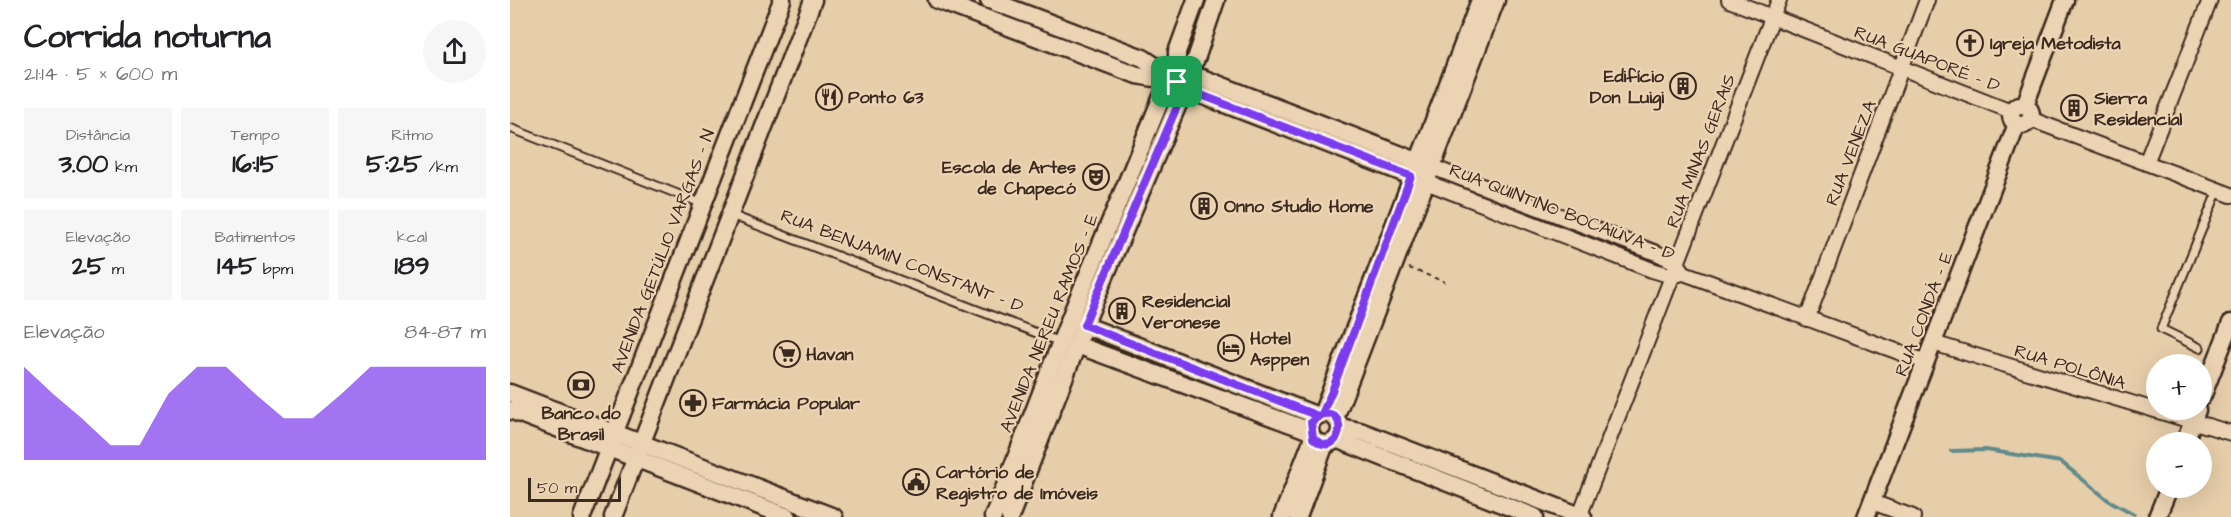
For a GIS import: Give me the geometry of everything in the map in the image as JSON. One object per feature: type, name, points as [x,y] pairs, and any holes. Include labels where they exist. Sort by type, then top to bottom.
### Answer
[{"type":"street","name":"AVENIDA GETÚLIO VARGAS - N","points":[[582,517],[782,0]]},
{"type":"street","points":[[613,517],[813,0]]},
{"type":"street","name":"RUA QUINTINO BOCAIÚVA - D","points":[[937,0],[1137,75],[1177,82]]},
{"type":"street","name":"RUA QUINTINO BOCAIÚVA - D","points":[[989,0],[1143,58],[1196,93],[1599,231],[1678,271]]},
{"type":"street","name":"AVENIDA NEREU RAMOS - E","points":[[993,517],[1069,344],[1084,325],[1179,102],[1177,52],[1196,0]]},
{"type":"street","name":"AVENIDA NEREU RAMOS - E","points":[[1010,517],[1069,344],[1164,94],[1196,59],[1216,0]]},
{"type":"street","points":[[1298,517],[1325,428],[1421,171],[1480,0]]},
{"type":"street","points":[[1282,517],[1325,428],[1395,263],[1421,171],[1496,0]]},
{"type":"street","name":"RUA GUAPORÉ - D","points":[[1729,0],[2224,192]]},
{"type":"street","name":"RUA MINAS GERAIS","points":[[1580,517],[1678,271],[1779,0]]},
{"type":"street","name":"RUA VENEZA","points":[[1807,319],[1927,0]]},
{"type":"street","name":"RUA CONDÁ - E","points":[[1869,509],[2065,0]]},
{"type":"street","points":[[2146,163],[2210,0]]},
{"type":"street","name":"RUA QUINTINO BOCAIÚVA - D","points":[[1421,171],[1593,247],[1678,271],[1926,362]]},
{"type":"street","points":[[1593,247],[1599,231]]},
{"type":"street","points":[[2212,371],[2231,323]]},
{"type":"street","name":"RUA BENJAMIN CONSTANT - D","points":[[1084,325],[1325,428]]},
{"type":"street","points":[[1110,357],[1117,338]]},
{"type":"street","name":"RUA POLÔNIA","points":[[1933,343],[2146,402]]},
{"type":"street","name":"RUA BENJAMIN CONSTANT - D","points":[[1069,344],[1325,428],[1360,431],[1580,517]]},
{"type":"street","points":[[510,393],[611,440]]},
{"type":"street","points":[[510,410],[611,440],[834,517]]},
{"type":"street","name":"RUA POLÔNIA","points":[[2203,420],[2231,433]]},
{"type":"street","points":[[1325,428],[1446,483],[1534,517]]},
{"type":"street","points":[[638,450],[788,517]]},
{"type":"street","points":[[1446,483],[1453,467]]},
{"type":"street","points":[[2157,517],[2165,498]]},
{"type":"street","points":[[1869,509],[1913,517]]},
{"type":"lane","points":[[510,128],[704,205]]},
{"type":"lane","points":[[2200,348],[2161,329],[2224,192]]},
{"type":"lane","name":"RUA BENJAMIN CONSTANT - D","points":[[731,214],[1069,344]]},
{"type":"path","points":[[1395,263],[1445,282]]},
{"type":"waterway","points":[[1951,451],[1986,450],[2061,462],[2108,500],[2134,514]]},
{"type":"place","name":"Igreja Metodista","points":[[1970,43]]},
{"type":"place","name":"Edifício Don Luigi","points":[[1683,86]]},
{"type":"place","name":"Ponto 63","points":[[829,97]]},
{"type":"place","name":"Sierra Residencial","points":[[2074,108]]},
{"type":"place","name":"Escola de Artes de Chapecó","points":[[1096,177]]},
{"type":"place","name":"Onno Studio Home","points":[[1204,206]]},
{"type":"place","name":"Residencial Veronese","points":[[1122,311]]},
{"type":"place","name":"Hotel Asppen","points":[[1231,348]]},
{"type":"place","name":"Havan","points":[[787,354]]},
{"type":"place","name":"Banco do Brasil","points":[[581,385]]},
{"type":"place","name":"Farmácia Popular","points":[[693,403]]},
{"type":"place","name":"Cartório de Registro de Imóveis","points":[[916,482]]},
{"type":"route","points":[[1177,82],[1179,102],[1084,325],[1318,416],[1322,414],[1331,415],[1337,420],[1340,431],[1336,439],[1329,443],[1320,443],[1313,438],[1310,431],[1311,422],[1322,414],[1332,391],[1411,176],[1196,93],[1177,82]]}]
